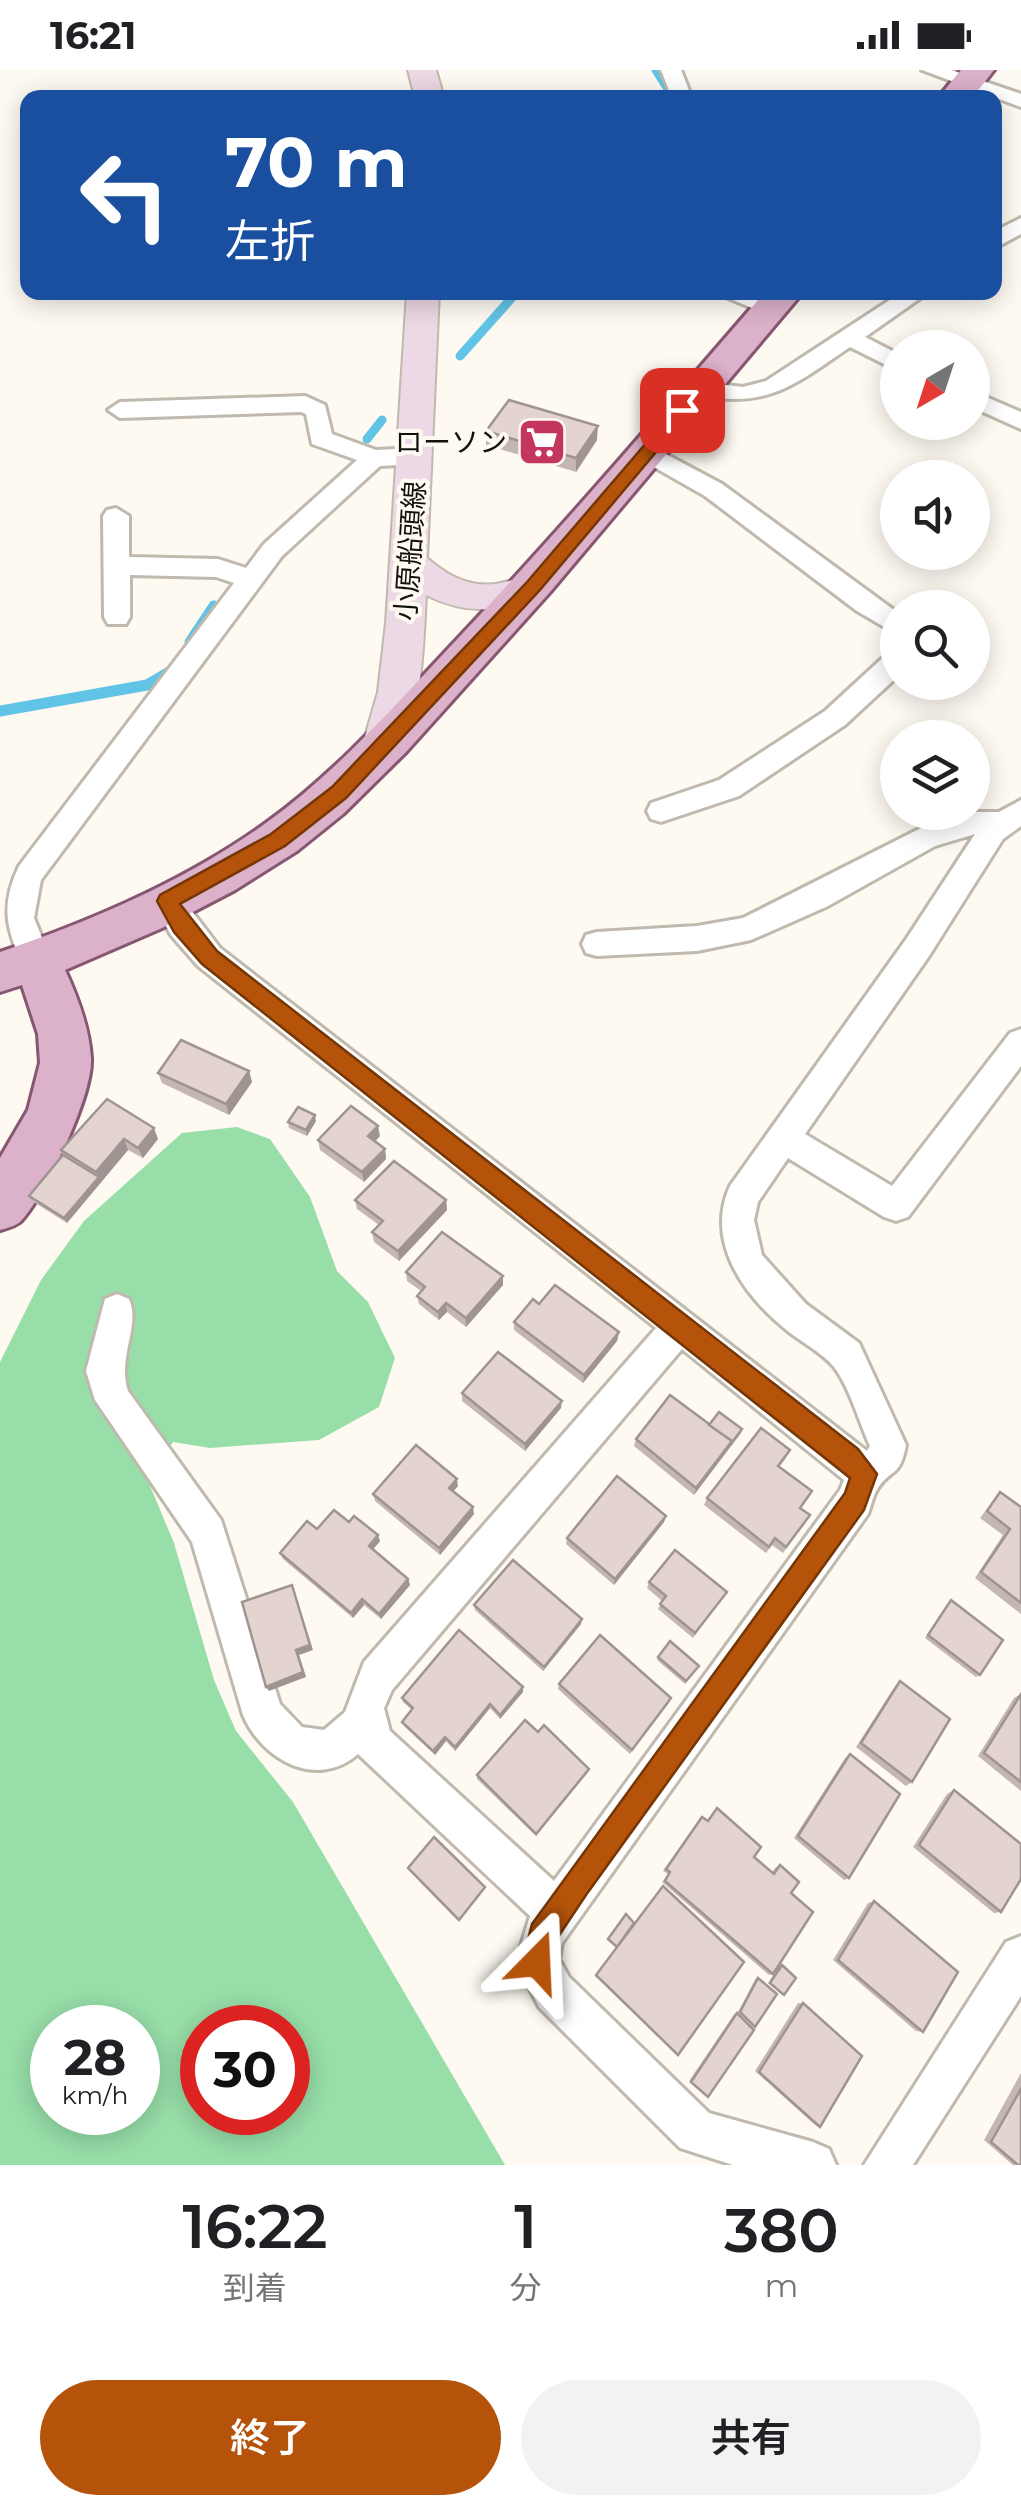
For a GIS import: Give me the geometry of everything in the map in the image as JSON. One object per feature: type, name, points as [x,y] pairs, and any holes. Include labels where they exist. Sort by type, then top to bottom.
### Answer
[{"type":"main road","name":"小原船頭線","points":[[382,747],[398,692],[416,456],[423,300]]},
{"type":"main road","points":[[0,1206],[51,1124],[66,1066],[58,1012],[18,966],[167,901],[278,840],[339,792],[534,586],[778,300]]},
{"type":"main road","points":[[408,562],[430,584],[462,596],[510,596],[534,586]]},
{"type":"street","points":[[932,70],[966,83]]},
{"type":"street","points":[[700,390],[743,394],[774,387],[906,300]]},
{"type":"street","points":[[850,338],[880,354]]},
{"type":"street","points":[[120,410],[306,404],[317,410],[321,438],[374,458],[416,456]]},
{"type":"street","points":[[990,406],[1021,421]]},
{"type":"street","points":[[647,452],[719,490],[806,561],[880,613]]},
{"type":"street","points":[[18,966],[16,900],[28,874],[168,694],[250,579],[308,516],[374,458]]},
{"type":"street","points":[[116,516],[117,617]]},
{"type":"street","points":[[117,566],[218,568],[250,579]]},
{"type":"street","points":[[661,810],[729,788],[835,718],[880,677]]},
{"type":"street","points":[[598,944],[723,935],[749,929],[880,862],[922,836],[955,824],[1012,817]]},
{"type":"street","points":[[812,2165],[696,2132],[554,1992],[537,1962],[542,1935],[557,1913],[855,1501],[864,1474],[885,1460],[888,1445],[846,1355],[794,1315],[762,1284],[746,1261],[737,1220],[742,1197],[918,948],[993,831],[1012,817]]},
{"type":"street","points":[[167,901],[182,926],[210,958],[849,1458],[864,1474]]},
{"type":"street","points":[[784,1139],[896,1206],[1021,1042]]},
{"type":"street","points":[[117,1310],[104,1371],[113,1400],[208,1533],[264,1715],[275,1732],[295,1748],[331,1752],[367,1720]]},
{"type":"street","points":[[557,1913],[373,1744],[364,1708],[378,1676],[679,1327]]},
{"type":"street","points":[[888,2165],[1021,1958]]},
{"type":"green space","points":[[237,1127],[270,1139],[310,1197],[337,1271],[368,1302],[395,1358],[379,1407],[319,1440],[210,1448],[173,1442],[148,1481],[174,1543],[214,1680],[236,1731],[293,1802],[505,2165],[0,2165],[0,1362],[41,1280],[84,1221],[182,1133]]},
{"type":"building","points":[[509,400],[598,426],[576,458],[486,431]]},
{"type":"building","points":[[181,1040],[249,1071],[226,1104],[158,1073]]},
{"type":"building","points":[[107,1099],[154,1128],[138,1148],[124,1139],[96,1172],[61,1150]]},
{"type":"building","points":[[351,1106],[378,1126],[368,1136],[385,1149],[362,1172],[318,1140]]},
{"type":"building","points":[[298,1107],[315,1115],[306,1130],[288,1122]]},
{"type":"building","points":[[63,1155],[99,1177],[64,1218],[29,1196]]},
{"type":"building","points":[[394,1161],[446,1200],[398,1251],[372,1232],[383,1221],[355,1200]]},
{"type":"building","points":[[442,1232],[503,1276],[466,1318],[446,1303],[438,1312],[417,1296],[425,1287],[406,1272]]},
{"type":"building","points":[[555,1285],[619,1332],[584,1375],[514,1322],[533,1299],[539,1304]]},
{"type":"building","points":[[498,1352],[562,1401],[525,1444],[462,1393]]},
{"type":"building","points":[[670,1395],[732,1441],[696,1488],[636,1439]]},
{"type":"building","points":[[719,1412],[742,1429],[730,1445],[732,1441],[709,1425]]},
{"type":"building","points":[[761,1428],[790,1450],[778,1466],[812,1491],[800,1508],[810,1515],[786,1547],[775,1538],[769,1547],[707,1498]]},
{"type":"building","points":[[416,1445],[457,1479],[449,1488],[473,1507],[439,1548],[373,1494]]},
{"type":"building","points":[[617,1476],[666,1516],[615,1579],[567,1538]]},
{"type":"building","points":[[1000,1492],[1021,1507],[1021,1603],[981,1572],[1010,1529],[987,1511]]},
{"type":"building","points":[[334,1510],[349,1522],[354,1516],[378,1535],[369,1546],[408,1579],[379,1614],[362,1599],[351,1613],[280,1553],[307,1521],[317,1529]]},
{"type":"building","points":[[675,1550],[727,1592],[695,1633],[660,1604],[666,1596],[649,1582]]},
{"type":"building","points":[[513,1560],[582,1619],[544,1667],[474,1605]]},
{"type":"building","points":[[292,1585],[310,1645],[296,1650],[303,1672],[266,1687],[242,1602]]},
{"type":"building","points":[[951,1600],[1003,1640],[980,1675],[928,1635]]},
{"type":"building","points":[[459,1630],[523,1687],[500,1715],[490,1704],[455,1747],[445,1737],[433,1751],[402,1722],[413,1708],[402,1698]]},
{"type":"building","points":[[600,1635],[671,1698],[632,1750],[559,1684]]},
{"type":"building","points":[[670,1641],[699,1666],[686,1681],[658,1657]]},
{"type":"building","points":[[900,1681],[950,1719],[912,1782],[861,1743]]},
{"type":"building","points":[[1021,1694],[1021,1782],[984,1753]]},
{"type":"building","points":[[525,1720],[538,1732],[544,1725],[589,1769],[536,1834],[477,1775]]},
{"type":"building","points":[[850,1754],[900,1794],[849,1878],[798,1836]]},
{"type":"building","points":[[954,1790],[1021,1844],[1021,1879],[1001,1912],[919,1845]]},
{"type":"building","points":[[717,1808],[761,1847],[754,1857],[774,1874],[780,1865],[799,1882],[791,1893],[813,1912],[773,1974],[665,1881],[670,1872],[666,1869],[702,1817],[708,1821]]},
{"type":"building","points":[[434,1837],[485,1887],[459,1920],[408,1868]]},
{"type":"building","points":[[663,1886],[744,1962],[678,2055],[596,1975]]},
{"type":"building","points":[[874,1901],[958,1972],[923,2032],[838,1960]]},
{"type":"building","points":[[626,1914],[634,1923],[617,1947],[608,1939]]},
{"type":"building","points":[[782,1965],[796,1978],[784,1995],[770,1983]]},
{"type":"building","points":[[758,1978],[777,1994],[755,2027],[740,2012]]},
{"type":"building","points":[[803,2003],[862,2056],[820,2127],[759,2072]]},
{"type":"building","points":[[737,2013],[754,2030],[708,2097],[691,2082]]},
{"type":"building","points":[[1021,2089],[1021,2165],[1018,2165],[991,2142]]},
{"type":"waterway","points":[[656,70],[669,90]]},
{"type":"waterway","points":[[460,356],[510,300]]},
{"type":"waterway","points":[[367,439],[382,420]]},
{"type":"waterway","points":[[190,642],[214,606]]},
{"type":"waterway","points":[[0,711],[147,685],[171,671]]},
{"type":"place","name":"ローソン","points":[[542,442]]},
{"type":"route","points":[[537,1962],[542,1935],[855,1501],[864,1474],[849,1458],[210,958],[182,926],[167,901],[278,840],[339,792],[534,586],[682,410]]}]
